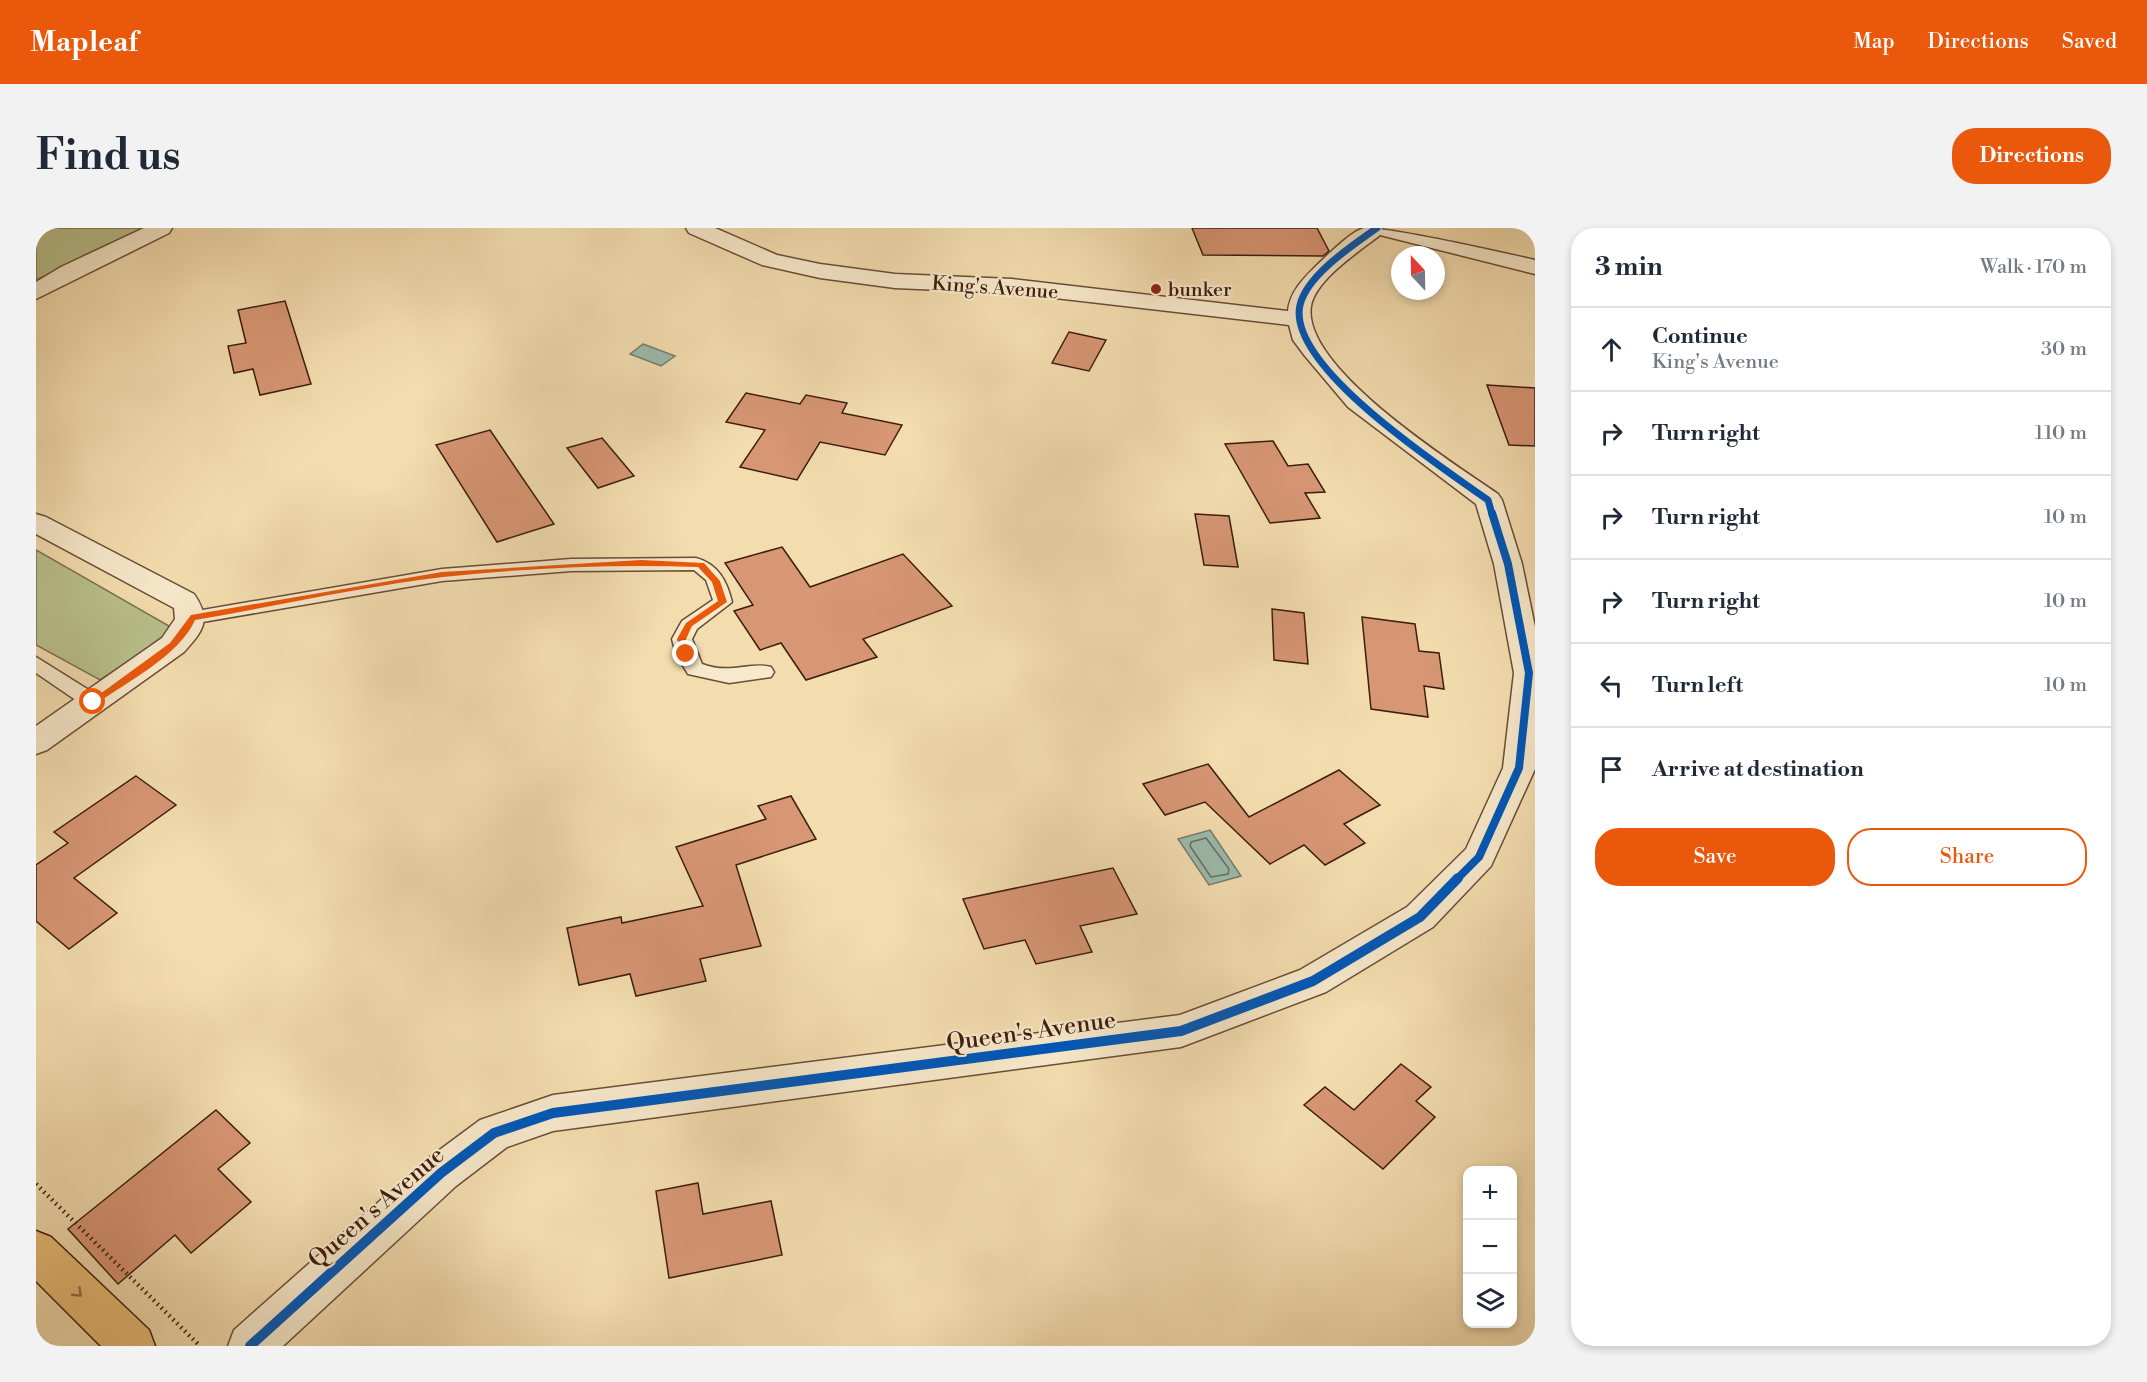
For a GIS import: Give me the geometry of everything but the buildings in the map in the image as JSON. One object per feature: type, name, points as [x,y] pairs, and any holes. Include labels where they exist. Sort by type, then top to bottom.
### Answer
[{"type":"main road","points":[[36,1252],[134,1346]]},
{"type":"street","points":[[36,292],[69,272],[161,228]]},
{"type":"street","name":"King's Avenue","points":[[697,228],[770,260],[820,271],[895,281],[1012,286],[1299,319]]},
{"type":"street","points":[[1299,319],[1300,304],[1308,287],[1341,254],[1377,228],[1535,267]]},
{"type":"street","name":"Queen's Avenue","points":[[250,1346],[441,1173],[494,1133],[553,1113],[1181,1031],[1313,981],[1420,917],[1479,857],[1519,768],[1530,673],[1508,564],[1488,500],[1415,448],[1358,402],[1312,351],[1305,340],[1299,319]]},
{"type":"street","points":[[36,523],[184,601],[189,607],[191,618],[185,632],[173,645],[36,742]]},
{"type":"lane","points":[[191,618],[442,575],[571,565],[696,564],[704,566],[716,581],[723,602],[689,625],[682,639],[686,654],[695,669],[723,677],[744,677],[764,672]]},
{"type":"lane","points":[[36,664],[93,702]]},
{"type":"path","points":[[36,1184],[200,1346]]},
{"type":"green space","points":[[36,228],[144,228],[36,280]]},
{"type":"green space","points":[[36,550],[176,630],[100,680],[36,645]]},
{"type":"water","points":[[643,344],[675,356],[661,366],[630,354]]},
{"type":"water","points":[[1210,830],[1241,876],[1209,885],[1178,839]]},
{"type":"cycle path","points":[[250,1346],[441,1173],[494,1133],[553,1113],[1181,1031],[1313,981],[1420,917],[1479,857],[1519,768],[1529,673],[1508,564],[1488,500],[1415,448],[1357,402],[1305,340],[1299,319],[1300,304],[1308,287],[1341,254],[1377,228]]},
{"type":"place","name":"bunker","points":[[1156,289]]},
{"type":"route","points":[[93,702],[173,645],[185,632],[191,618],[442,575],[641,562],[701,565],[706,568],[721,589],[723,602],[719,607],[700,615],[689,625],[682,639],[686,654]]}]
